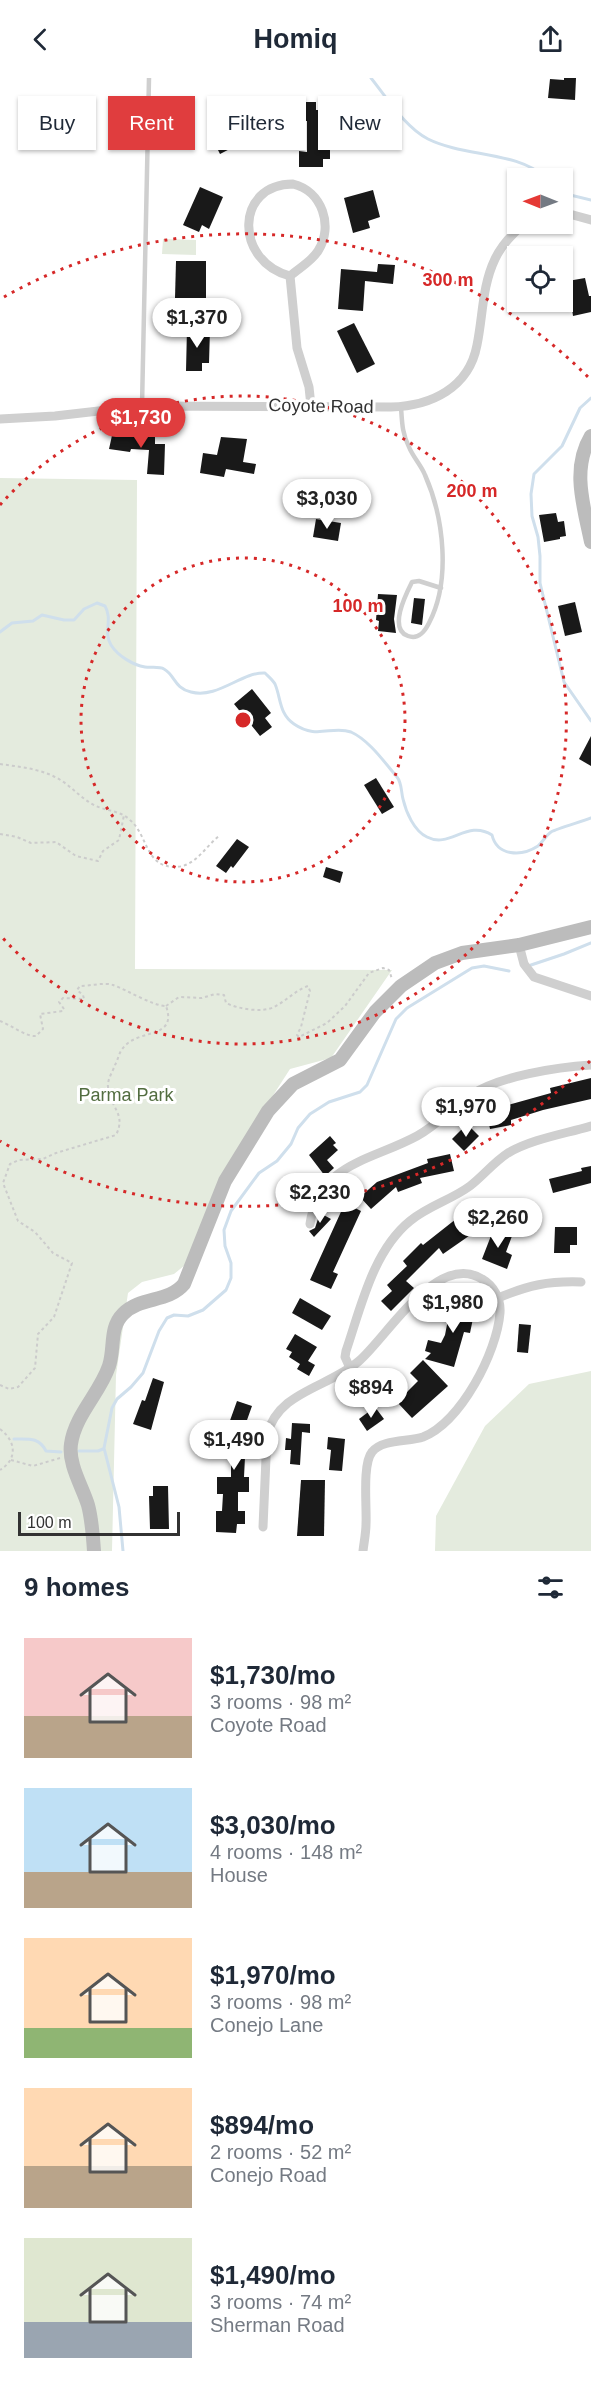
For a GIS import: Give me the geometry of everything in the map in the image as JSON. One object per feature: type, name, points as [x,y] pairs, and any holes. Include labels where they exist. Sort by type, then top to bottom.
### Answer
[{"type":"main road","points":[[591,436],[582,453],[580,471],[591,542]]},
{"type":"main road","points":[[94,1551],[90,1514],[71,1455],[71,1443],[75,1430],[109,1366],[117,1321],[133,1306],[165,1297],[182,1286],[192,1267],[225,1181],[279,1097],[296,1082],[340,1060],[375,1012],[421,971],[447,958],[470,951],[519,945],[591,927]]},
{"type":"street","points":[[286,184],[300,186],[311,193],[322,211],[325,226],[324,238],[318,251],[309,262],[290,276],[274,271],[261,261],[252,246],[249,229],[251,215],[262,195],[273,187],[286,184]]},
{"type":"street","points":[[573,215],[591,220]]},
{"type":"street","name":"Coyote Road","points":[[0,419],[55,416],[142,406],[401,407],[426,402],[440,396],[458,382],[469,367],[477,349],[485,291],[492,265],[505,242],[514,234]]},
{"type":"street","points":[[290,276],[297,348],[309,387],[310,406]]},
{"type":"street","points":[[519,945],[524,964],[534,977],[591,996]]},
{"type":"street","points":[[310,1224],[314,1203],[329,1181],[371,1155],[410,1140],[429,1129],[474,1093],[498,1083],[549,1070],[591,1065]]},
{"type":"street","points":[[350,1368],[345,1357],[346,1351],[362,1304],[379,1261],[398,1232],[426,1210],[469,1186],[508,1153],[525,1145],[591,1126]]},
{"type":"street","points":[[263,1527],[267,1436],[274,1416],[289,1401],[350,1368],[367,1354],[418,1297],[450,1276],[461,1274],[478,1276],[487,1282],[498,1298],[500,1312],[489,1358],[469,1393],[438,1428],[415,1440],[381,1446],[371,1452],[363,1551]]},
{"type":"street","points":[[498,1298],[536,1284],[554,1281],[581,1282]]},
{"type":"lane","points":[[142,406],[148,78]]},
{"type":"lane","points":[[401,407],[404,435],[409,449],[425,473],[442,533],[441,588],[433,615],[424,633],[415,637],[407,636],[401,630],[399,622],[404,599],[411,582],[419,581],[441,588]]},
{"type":"path","points":[[0,764],[54,776],[86,801],[124,815],[134,824],[154,860],[173,867],[183,866],[195,859],[219,836]]},
{"type":"path","points":[[0,834],[10,834],[31,843],[56,842],[76,856],[98,861],[103,851],[119,840],[124,815]]},
{"type":"path","points":[[0,1021],[13,1026],[27,1036],[36,1036],[43,1029],[40,1014],[63,1011],[59,1002],[63,998],[84,999],[77,990],[80,986],[105,984],[147,999],[156,1005],[166,1006],[179,998],[202,998],[214,994],[224,995],[226,1003],[232,1006],[244,1009],[269,1009],[308,986],[310,991],[297,1035],[299,1037],[327,1023],[345,1006],[363,979],[368,978],[369,973],[383,968],[389,970],[396,991]]},
{"type":"path","points":[[0,1385],[9,1389],[18,1387],[35,1368],[38,1334],[54,1317],[72,1263],[53,1253],[35,1232],[18,1221],[3,1183],[10,1164],[18,1161],[43,1160],[56,1153],[116,1135],[120,1127],[120,1115],[110,1100],[107,1084],[123,1047],[140,1035],[158,1032],[167,1026],[170,1016],[166,1006]]},
{"type":"path","points":[[0,1430],[12,1443],[11,1460],[0,1470]]},
{"type":"path","points":[[11,1460],[33,1466],[71,1455]]},
{"type":"green space","points":[[163,239],[196,240],[196,255],[162,254]]},
{"type":"green space","name":"Parma Park","points":[[0,478],[137,480],[135,969],[392,970],[331,1058],[290,1069],[238,1150],[190,1261],[174,1274],[142,1282],[128,1293],[116,1375],[112,1551],[0,1551]]},
{"type":"green space","points":[[591,1371],[591,1551],[435,1551],[436,1516],[485,1426],[529,1384]]},
{"type":"building","points":[[564,78],[576,78],[575,100],[548,98],[550,79],[564,80]]},
{"type":"building","points":[[306,102],[316,102],[318,150],[330,150],[330,159],[323,159],[323,167],[299,167],[299,151],[307,152]]},
{"type":"building","points":[[200,187],[223,197],[209,229],[202,225],[199,232],[183,225]]},
{"type":"building","points":[[373,190],[380,217],[368,221],[370,228],[353,233],[344,198]]},
{"type":"building","points":[[176,261],[206,261],[206,299],[175,298]]},
{"type":"building","points":[[378,264],[395,265],[393,284],[365,281],[363,311],[338,309],[341,269],[377,272]]},
{"type":"building","points":[[585,278],[589,296],[591,296],[591,312],[573,316],[573,280]]},
{"type":"building","points":[[354,323],[375,364],[357,373],[337,331]]},
{"type":"building","points":[[187,328],[210,329],[209,363],[202,363],[202,371],[186,371]]},
{"type":"building","points":[[113,431],[155,436],[155,444],[165,444],[164,475],[147,474],[149,450],[131,449],[130,452],[109,449]]},
{"type":"building","points":[[221,437],[247,439],[243,462],[256,464],[254,474],[226,469],[224,477],[200,473],[203,453],[217,455]]},
{"type":"building","points":[[556,513],[558,522],[564,521],[566,536],[544,542],[539,515]]},
{"type":"building","points":[[316,519],[341,523],[338,541],[313,537]]},
{"type":"building","points":[[378,594],[397,595],[394,619],[396,633],[378,631],[379,621],[376,620]]},
{"type":"building","points":[[414,598],[425,599],[422,625],[411,623]]},
{"type":"building","points":[[575,602],[582,632],[565,636],[558,606]]},
{"type":"building","points":[[252,689],[271,713],[265,718],[272,727],[260,736],[234,704]]},
{"type":"building","points":[[591,736],[591,766],[579,759]]},
{"type":"building","points":[[376,778],[394,807],[382,814],[364,785]]},
{"type":"building","points":[[237,839],[249,847],[233,868],[231,866],[226,873],[216,866]]},
{"type":"building","points":[[326,867],[343,872],[340,883],[323,877]]},
{"type":"building","points":[[591,1078],[591,1099],[543,1110],[511,1120],[511,1125],[490,1129],[487,1114],[479,1116],[476,1101],[489,1099],[490,1106],[508,1103],[508,1105],[551,1093],[550,1088]]},
{"type":"building","points":[[467,1124],[479,1136],[464,1151],[452,1139]]},
{"type":"building","points":[[330,1136],[336,1143],[333,1145],[338,1150],[327,1160],[334,1168],[325,1176],[309,1155]]},
{"type":"building","points":[[450,1154],[454,1171],[420,1178],[422,1183],[398,1192],[396,1187],[371,1209],[360,1197],[377,1182],[428,1163],[427,1159]]},
{"type":"building","points":[[591,1166],[591,1183],[553,1193],[549,1179],[582,1171],[581,1168]]},
{"type":"building","points":[[345,1203],[361,1211],[333,1272],[338,1274],[331,1289],[310,1280]]},
{"type":"building","points":[[475,1204],[489,1222],[443,1254],[439,1248],[406,1281],[414,1288],[391,1311],[381,1301],[392,1291],[387,1285],[407,1266],[403,1261],[421,1243],[423,1245]]},
{"type":"building","points":[[320,1213],[331,1219],[314,1237],[309,1231],[315,1228]]},
{"type":"building","points":[[555,1227],[577,1227],[577,1245],[570,1245],[570,1253],[554,1253]]},
{"type":"building","points":[[494,1228],[512,1236],[506,1252],[512,1255],[507,1269],[482,1259]]},
{"type":"building","points":[[300,1298],[331,1316],[322,1330],[292,1313]]},
{"type":"building","points":[[452,1299],[476,1304],[470,1333],[464,1332],[454,1367],[425,1359],[431,1353],[425,1351],[428,1340],[441,1343],[445,1335]]},
{"type":"building","points":[[519,1324],[531,1325],[528,1353],[517,1352]]},
{"type":"building","points":[[295,1334],[317,1347],[308,1361],[315,1365],[309,1376],[297,1369],[300,1364],[289,1357],[292,1352],[286,1349]]},
{"type":"building","points":[[423,1360],[448,1386],[412,1418],[397,1402],[418,1381],[410,1373]]},
{"type":"building","points":[[153,1378],[164,1382],[151,1430],[133,1424],[142,1400],[145,1401]]},
{"type":"building","points":[[237,1401],[252,1406],[241,1437],[245,1437],[245,1444],[252,1444],[252,1457],[245,1457],[244,1477],[249,1477],[249,1492],[238,1492],[238,1511],[245,1511],[245,1524],[237,1524],[236,1533],[216,1532],[216,1511],[222,1511],[223,1494],[217,1494],[217,1477],[231,1477],[231,1457],[223,1457],[223,1440]]},
{"type":"building","points":[[375,1407],[384,1419],[367,1431],[359,1419]]},
{"type":"building","points":[[292,1423],[310,1424],[310,1433],[302,1432],[300,1465],[290,1464],[291,1450],[285,1450],[286,1438],[291,1439]]},
{"type":"building","points":[[328,1437],[345,1439],[342,1471],[329,1470],[331,1450],[327,1449]]},
{"type":"building","points":[[301,1480],[325,1480],[324,1536],[297,1536]]},
{"type":"building","points":[[153,1486],[168,1486],[169,1529],[150,1529],[149,1496],[153,1496]]},
{"type":"waterway","points":[[371,78],[404,120],[428,139],[442,145],[506,159],[532,168]]},
{"type":"waterway","points":[[573,196],[591,200]]},
{"type":"waterway","points":[[591,398],[580,408],[562,446],[534,474],[531,494],[532,516],[540,556],[540,583],[564,682],[591,721]]},
{"type":"waterway","points":[[0,632],[12,623],[33,621],[42,615],[74,620],[84,609],[97,603],[105,606],[108,616],[109,640],[118,653],[140,666],[164,669],[185,690],[211,692],[247,677],[265,673],[275,684],[283,711],[294,724],[302,729],[317,732],[337,730],[351,732],[370,746],[399,779],[406,810],[414,826],[422,834],[435,840],[443,840],[475,830],[483,831],[492,835],[504,851],[517,853],[538,846],[554,830],[591,818]]},
{"type":"waterway","points":[[531,965],[591,943]]},
{"type":"waterway","points":[[123,1551],[119,1507],[104,1448],[112,1408],[117,1399],[143,1373],[159,1331],[167,1318],[174,1315],[188,1316],[203,1310],[226,1290],[231,1278],[231,1263],[225,1246],[224,1230],[231,1211],[259,1173],[277,1161],[291,1144],[298,1128],[310,1114],[329,1102],[360,1092],[367,1085],[396,1019],[407,1008],[472,968],[484,966],[509,971]]},
{"type":"waterway","points":[[14,1439],[37,1441],[46,1451],[61,1452]]},
{"type":"waterway","points":[[79,1451],[103,1449]]}]
